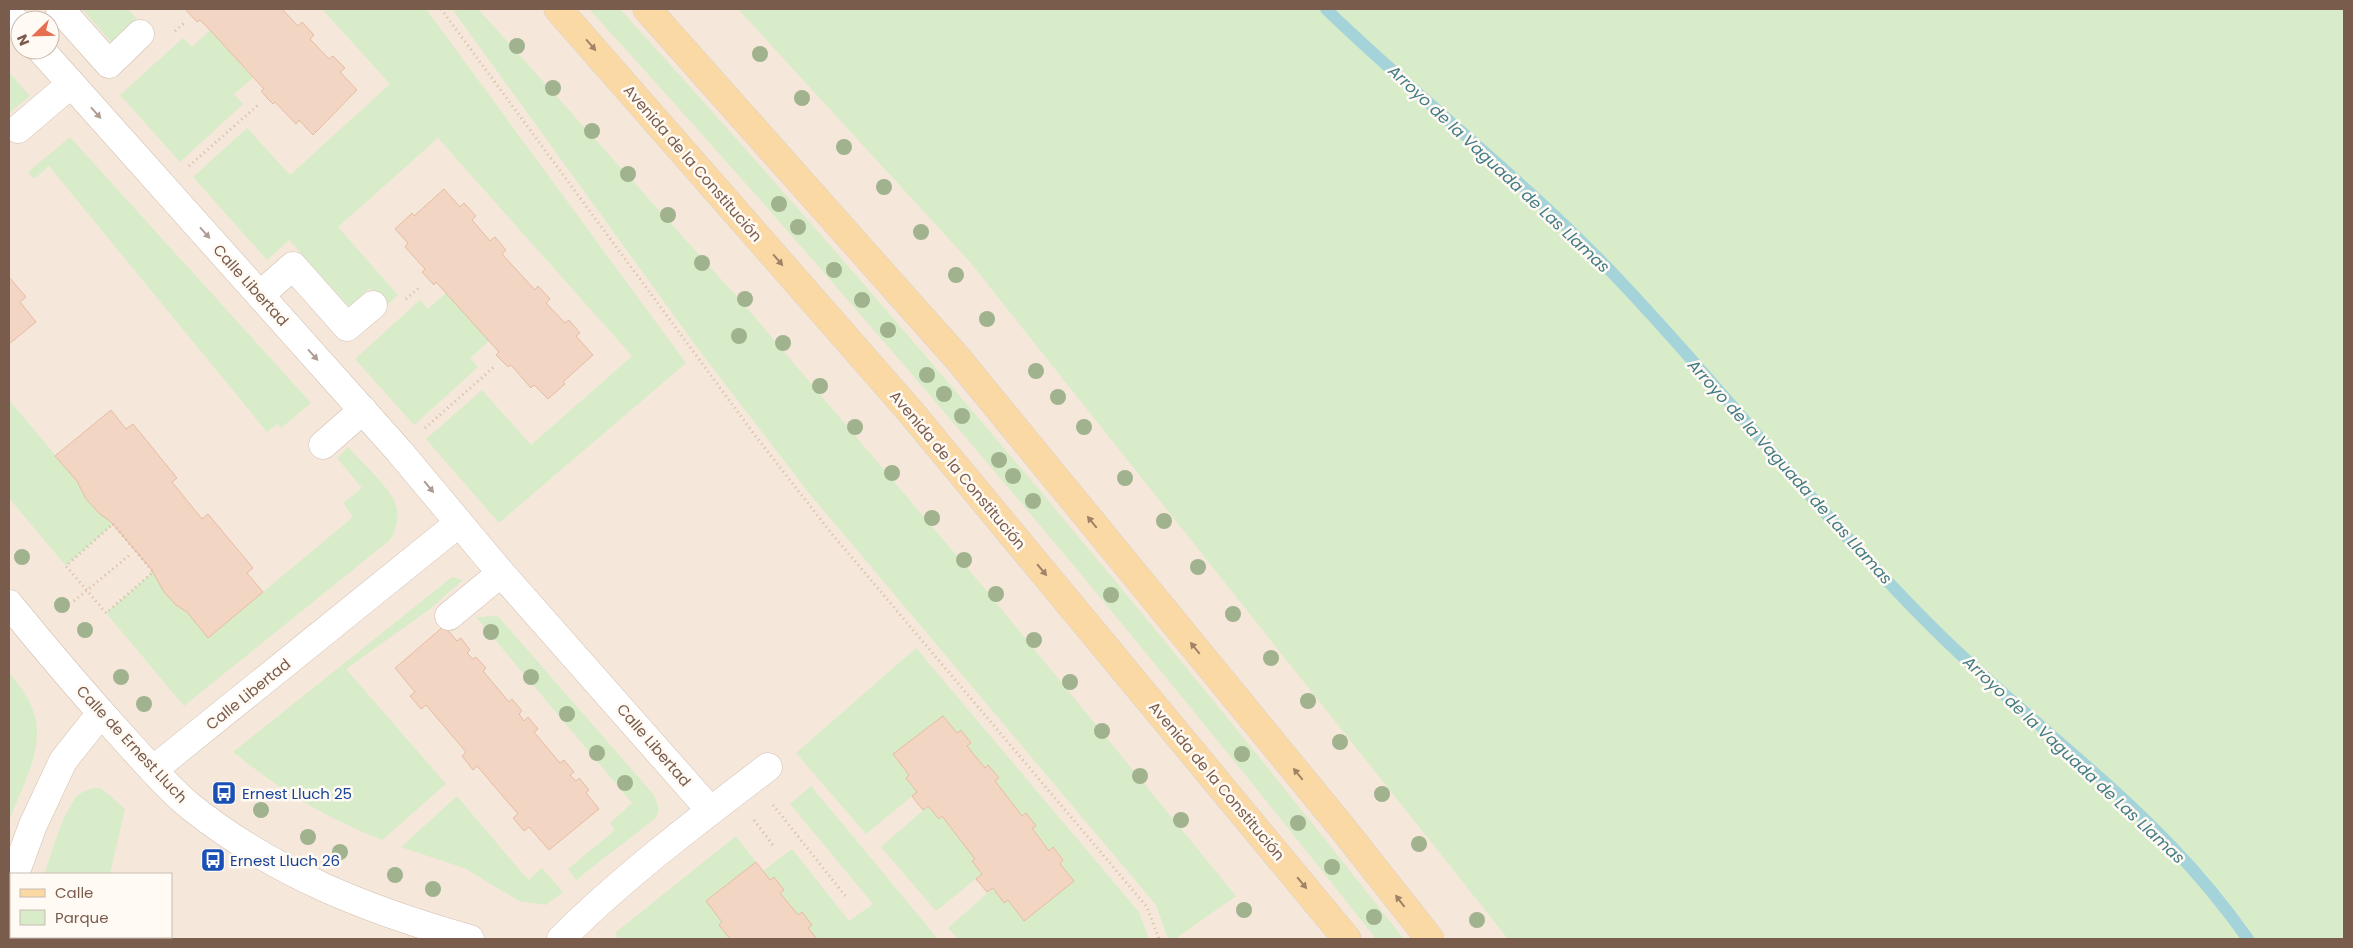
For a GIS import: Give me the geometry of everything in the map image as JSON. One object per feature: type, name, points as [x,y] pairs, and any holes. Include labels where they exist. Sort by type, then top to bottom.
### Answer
[{"type":"main road","name":"Avenida de la Constitución","points":[[558,9],[909,410],[1347,939]]},
{"type":"main road","points":[[647,9],[959,360],[1344,830],[1430,939]]},
{"type":"street","points":[[59,9],[109,64],[140,34]]},
{"type":"street","name":"Calle Libertad","points":[[50,60],[363,410],[502,573],[710,810]]},
{"type":"street","points":[[18,130],[71,84]]},
{"type":"street","points":[[260,295],[293,266],[348,327],[373,305]]},
{"type":"street","points":[[323,445],[363,410]]},
{"type":"street","name":"Calle Libertad","points":[[153,770],[459,523]]},
{"type":"street","points":[[449,616],[502,573]]},
{"type":"street","name":"Calle de Ernest Lluch","points":[[9,604],[101,714],[153,770],[197,812],[234,840],[322,888],[373,910],[470,939]]},
{"type":"street","points":[[15,873],[33,825],[64,761],[101,714]]},
{"type":"street","points":[[561,939],[590,910],[710,810],[768,767]]},
{"type":"path","points":[[441,9],[754,434],[832,534],[1147,908],[1159,939]]},
{"type":"path","points":[[186,168],[258,105]]},
{"type":"path","points":[[420,432],[494,367]]},
{"type":"path","points":[[113,524],[153,572],[106,613],[87,590],[66,566],[113,524]]},
{"type":"path","points":[[74,601],[130,554]]},
{"type":"path","points":[[776,809],[847,898]]},
{"type":"path","points":[[755,822],[775,848]]},
{"type":"shaded area","points":[[9,9],[2344,9],[2344,939],[9,939]]},
{"type":"green space","points":[[82,9],[128,9],[137,19],[113,44]]},
{"type":"green space","points":[[322,9],[426,9],[686,363],[499,523],[426,439],[482,390],[531,445],[632,356],[438,138],[338,227],[398,295],[386,306],[370,288],[349,307],[289,240],[267,260],[193,177],[247,128],[290,175],[390,84]]},
{"type":"green space","points":[[452,9],[478,9],[747,308],[985,589],[1236,896],[1175,939],[1168,939],[1156,905],[808,492],[699,350]]},
{"type":"green space","points":[[589,9],[620,9],[822,236],[1020,467],[1214,701],[1404,939],[1376,939],[1186,701],[991,467],[792,236]]},
{"type":"green space","points":[[738,9],[2344,9],[2344,939],[1508,939],[970,262]]},
{"type":"green space","points":[[210,30],[253,78],[234,94],[243,104],[180,162],[120,95],[183,38],[192,47]]},
{"type":"green space","points":[[9,72],[30,96],[9,113]]},
{"type":"green space","points":[[70,137],[311,403],[281,428],[277,424],[267,432],[49,166],[34,179],[28,172]]},
{"type":"green space","points":[[446,293],[489,341],[470,358],[478,367],[414,425],[355,359],[420,300],[428,309]]},
{"type":"green space","points":[[9,400],[77,481],[86,499],[113,524],[66,566],[9,498]]},
{"type":"green space","points":[[348,447],[384,485],[395,501],[397,521],[390,540],[184,706],[106,613],[153,572],[164,592],[176,605],[187,612],[209,637],[353,517],[343,503],[362,488],[337,458]]},
{"type":"green space","points":[[452,577],[463,580],[430,609],[346,669],[446,784],[382,840],[341,822],[304,802],[233,752]]},
{"type":"green space","points":[[498,616],[654,795],[659,808],[657,817],[576,880],[568,869],[615,830],[610,823],[632,803],[476,617]]},
{"type":"green space","points":[[916,648],[1139,912],[1149,939],[958,939],[948,928],[993,888],[1004,902],[1008,900],[1024,920],[1063,860],[1054,848],[1049,851],[1032,828],[1035,826],[1026,813],[1022,816],[995,781],[999,778],[989,766],[985,768],[967,746],[971,743],[961,730],[957,733],[943,716],[894,754],[909,775],[917,792],[866,834],[796,753]]},
{"type":"green space","points":[[9,673],[25,693],[33,712],[37,729],[32,764],[9,822]]},
{"type":"green space","points":[[811,786],[938,939],[817,939],[808,928],[802,912],[798,915],[780,893],[784,889],[774,877],[770,880],[763,871],[792,849],[849,921],[873,904],[790,804]]},
{"type":"green space","points":[[101,788],[125,809],[110,873],[44,873],[61,825],[70,806],[76,797],[84,791]]},
{"type":"green space","points":[[457,796],[528,880],[542,868],[563,892],[546,905],[519,901],[464,868],[401,847]]},
{"type":"green space","points":[[928,806],[939,819],[942,816],[975,859],[972,861],[982,874],[936,911],[881,847]]},
{"type":"green space","points":[[736,836],[756,862],[706,901],[722,922],[719,925],[731,939],[618,939],[615,933]]},
{"type":"green space","points":[[26,938],[96,938],[95,939]]},
{"type":"building","points":[[185,9],[282,9],[298,26],[302,22],[314,35],[310,39],[329,59],[333,56],[345,68],[340,72],[357,90],[313,135],[299,120],[296,124],[275,102],[273,104],[261,91],[264,89],[210,30],[200,20],[197,22]]},
{"type":"building","points":[[444,189],[460,207],[464,203],[476,216],[472,220],[490,241],[495,237],[506,250],[502,254],[535,290],[538,286],[550,299],[546,303],[565,323],[569,320],[580,333],[576,336],[593,355],[563,382],[565,384],[548,399],[534,385],[531,388],[511,365],[508,367],[496,355],[499,352],[436,282],[434,285],[422,272],[425,269],[405,247],[408,243],[395,229],[412,213],[414,216]]},
{"type":"building","points":[[9,277],[26,297],[20,302],[36,322],[9,344]]},
{"type":"building","points":[[111,410],[126,429],[133,424],[177,478],[172,482],[202,519],[208,514],[253,568],[247,573],[263,592],[208,638],[187,612],[176,605],[164,592],[151,569],[111,522],[100,514],[86,499],[77,481],[55,456]]},
{"type":"building","points":[[444,626],[457,641],[461,638],[470,650],[467,653],[473,659],[476,657],[486,668],[483,671],[509,702],[512,699],[522,711],[519,714],[524,721],[528,717],[538,729],[534,732],[560,763],[564,760],[574,772],[570,775],[576,781],[579,778],[589,790],[586,793],[599,809],[549,850],[529,827],[524,831],[513,818],[518,814],[477,766],[473,770],[462,756],[466,752],[426,705],[421,709],[410,696],[415,692],[395,668]]},
{"type":"building","points":[[943,716],[957,733],[961,730],[971,743],[967,746],[985,768],[988,765],[999,778],[995,781],[1022,816],[1026,813],[1036,826],[1032,828],[1049,851],[1053,847],[1063,860],[1060,864],[1074,881],[1024,921],[1008,900],[1004,903],[993,888],[987,892],[976,879],[982,874],[972,861],[975,859],[942,816],[939,819],[928,806],[923,810],[918,804],[912,796],[917,792],[906,778],[909,775],[893,754]]},
{"type":"building","points":[[756,862],[770,880],[774,877],[784,890],[780,893],[798,915],[802,912],[812,925],[808,928],[817,939],[730,939],[719,925],[722,922],[706,901]]},
{"type":"waterway","name":"Arroyo de la Vaguada de Las Llamas","points":[[1326,9],[1513,177],[1586,246],[1660,324],[1890,584],[1959,654],[2114,790],[2144,819],[2203,881],[2248,939]]},
{"type":"place","name":"Ernest Lluch 25","points":[[224,793]]},
{"type":"place","name":"Ernest Lluch 26","points":[[213,860]]}]
